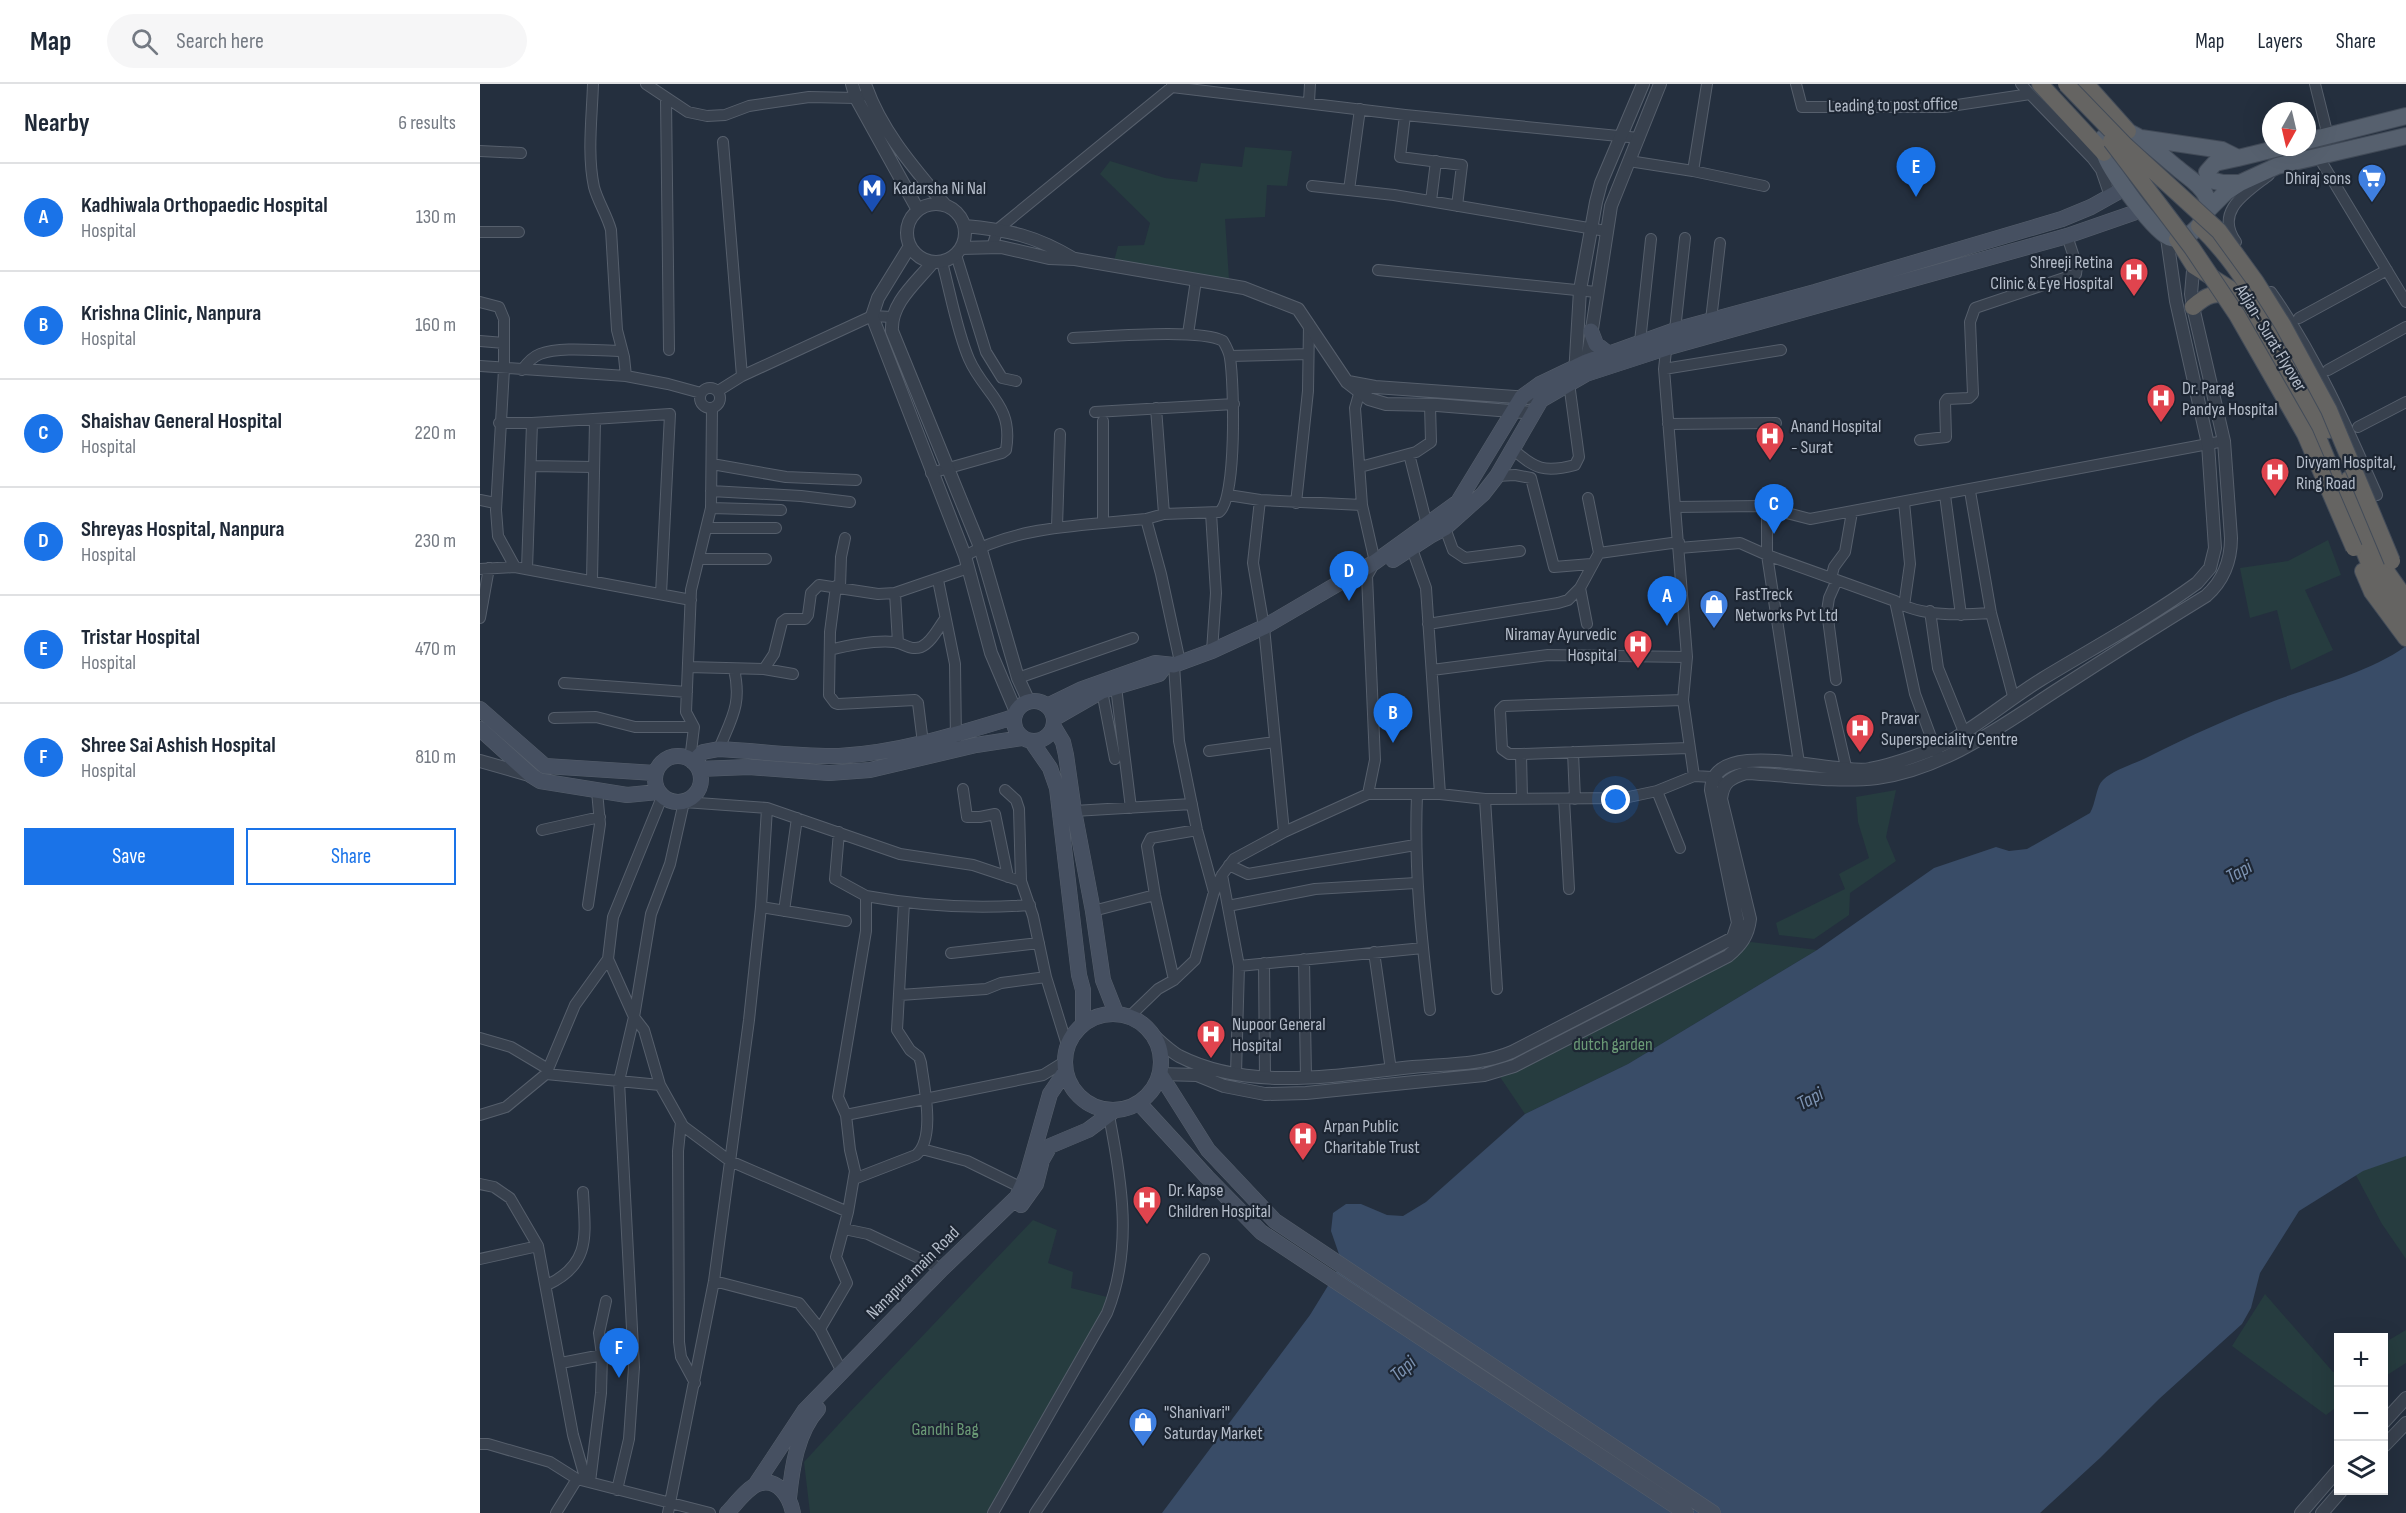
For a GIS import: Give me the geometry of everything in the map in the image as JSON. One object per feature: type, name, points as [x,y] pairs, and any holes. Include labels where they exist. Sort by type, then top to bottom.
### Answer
[{"type":"highway","name":"Adjan- Surat Flyover","points":[[2059,84],[2105,132],[2192,248],[2237,315],[2305,434],[2368,586],[2406,638]]},
{"type":"highway","name":"Adjan- Surat Flyover","points":[[2066,84],[2126,146],[2218,231],[2256,282],[2283,325],[2329,410],[2392,561],[2391,579]]},
{"type":"highway","points":[[2086,84],[2134,135]]},
{"type":"highway","points":[[2035,89],[2104,153]]},
{"type":"highway","points":[[2196,228],[2219,245],[2259,304],[2323,416],[2384,568],[2406,599]]},
{"type":"highway","points":[[2172,238],[2194,266],[2229,288],[2242,302],[2294,390],[2317,435],[2369,564],[2391,579],[2406,621]]},
{"type":"highway","points":[[2193,307],[2206,295],[2215,294],[2233,295],[2242,302]]},
{"type":"main road","points":[[2316,139],[2406,116]]},
{"type":"main road","points":[[2238,158],[2222,150],[2134,135],[2119,129],[2103,138],[2104,153],[2118,192],[2142,210],[2152,224],[2172,238],[2196,228],[2208,210],[2226,192],[2257,174],[2284,164],[2406,136]]},
{"type":"main road","points":[[2134,135],[2202,189],[2208,202],[2208,210]]},
{"type":"main road","points":[[2240,183],[2210,180],[2206,172],[2215,163],[2262,152]]},
{"type":"main road","points":[[1052,717],[1109,689],[1159,674],[1173,664],[1212,651],[1264,627],[1412,549],[1467,490],[1518,403],[1540,384],[1578,373],[1711,320],[1815,292],[2062,219],[2118,192]]},
{"type":"main road","points":[[1360,576],[1363,567],[1428,530],[1445,528],[1483,494],[1497,476],[1538,406],[1578,373],[1609,354],[1641,342],[1670,337],[2067,236],[2142,210]]},
{"type":"main road","points":[[1591,331],[1596,344],[1609,354]]},
{"type":"main road","points":[[660,794],[655,786],[655,773],[658,766],[676,756],[694,764],[830,773],[870,770],[956,750],[1027,740],[1043,740],[1052,717],[1082,689],[1155,663],[1173,664]]},
{"type":"main road","points":[[694,764],[703,752],[719,749],[837,756],[924,743],[1015,715],[1024,704],[1029,702],[1042,702],[1052,717],[1064,748],[1093,911],[1102,980],[1123,1015]]},
{"type":"main road","points":[[480,709],[545,766],[655,773]]},
{"type":"main road","points":[[1015,715],[1015,728],[1050,768],[1057,788],[1083,990],[1083,1024]]},
{"type":"main road","points":[[480,729],[532,776],[550,783],[597,791],[638,795],[660,794],[676,802],[684,802],[699,789],[701,776],[694,764]]},
{"type":"main road","points":[[1123,1015],[1145,1025],[1154,1036],[1161,1054],[1160,1074],[1152,1090],[1139,1103],[1112,1113],[1089,1104],[1078,1096],[1070,1085],[1065,1067],[1067,1045],[1083,1024],[1093,1017],[1123,1015]]},
{"type":"main road","name":"Nanapura main Road","points":[[727,1513],[756,1484],[805,1410],[942,1269],[1017,1197],[1027,1175],[1050,1094],[1065,1067]]},
{"type":"main road","points":[[1160,1074],[1208,1150],[1275,1221],[1713,1513]]},
{"type":"main road","points":[[1139,1103],[1261,1232],[1686,1513]]},
{"type":"main road","name":"Nanapura main Road","points":[[789,1498],[795,1457],[812,1416],[1024,1202],[1036,1184],[1042,1160],[1050,1146],[1088,1130],[1112,1113]]},
{"type":"main road","points":[[756,1484],[765,1482],[773,1484],[789,1498],[793,1513]]},
{"type":"street","points":[[592,84],[592,172],[597,198],[611,230],[617,330],[626,376]]},
{"type":"street","points":[[646,84],[688,112],[707,116],[725,114],[749,106],[809,97],[856,98],[866,89],[899,150],[945,205],[958,213],[965,226],[966,234],[959,252],[986,352],[1002,378],[1016,381]]},
{"type":"street","points":[[852,84],[856,98],[918,210]]},
{"type":"street","points":[[1309,102],[1310,84]]},
{"type":"street","points":[[1513,449],[1533,466],[1564,468],[1575,465],[1579,457],[1580,290],[1590,228],[1601,183],[1643,84]]},
{"type":"street","points":[[1578,373],[1591,331],[1611,206],[1660,84]]},
{"type":"street","points":[[1693,171],[1707,84]]},
{"type":"street","name":"Leading to post office","points":[[1796,84],[1802,107],[1944,107],[2035,89]]},
{"type":"street","points":[[2021,84],[2035,89],[2118,192]]},
{"type":"street","points":[[2315,84],[2328,136]]},
{"type":"street","points":[[992,247],[998,229],[1172,85],[1405,115],[1639,138]]},
{"type":"street","points":[[666,99],[669,350]]},
{"type":"street","points":[[1349,190],[1360,108]]},
{"type":"street","points":[[1405,115],[1400,157],[1462,165],[1457,206]]},
{"type":"street","points":[[723,142],[742,376]]},
{"type":"street","points":[[480,150],[521,153]]},
{"type":"street","points":[[2318,156],[2406,302]]},
{"type":"street","points":[[1431,201],[1436,161]]},
{"type":"street","points":[[1629,161],[1693,171],[1764,186]]},
{"type":"street","points":[[2284,164],[2242,196],[2228,220],[2228,228],[2292,322],[2355,444],[2377,495]]},
{"type":"street","points":[[1312,186],[1431,201],[1606,231]]},
{"type":"street","points":[[938,262],[920,257],[910,246],[908,227],[918,210],[926,206],[945,205]]},
{"type":"street","points":[[965,226],[1022,234],[1053,246],[1075,259]]},
{"type":"street","points":[[1160,1074],[1197,1075],[1224,1086],[1265,1094],[1306,1093],[1484,1075],[1514,1066],[1728,956],[1740,945],[1748,933],[1750,919],[1721,799],[1724,784],[1731,777],[1746,772],[1844,780],[1877,778],[1911,771],[1937,754],[1998,728],[2206,596],[2217,587],[2231,554],[2224,441],[2191,294],[2196,228]]},
{"type":"street","points":[[480,231],[519,232]]},
{"type":"street","points":[[1920,440],[1946,437],[1945,402],[1947,399],[1969,398],[1973,394],[1970,322],[1974,308],[2076,274],[2077,266],[2067,236]]},
{"type":"street","points":[[1685,238],[1664,369],[1687,657],[1683,700],[1688,748],[1694,776]]},
{"type":"street","points":[[1154,1036],[1180,1056],[1236,1074],[1265,1078],[1391,1070],[1503,1056],[1733,938],[1738,923],[1711,790],[1712,777],[1719,769],[1748,761],[1798,763],[1847,771],[1874,768],[1937,754],[1948,742],[2013,696],[2189,589],[2210,568],[2215,549],[2208,444],[2176,301],[2172,238]]},
{"type":"street","points":[[1641,342],[1651,239]]},
{"type":"street","points":[[1711,320],[1720,243]]},
{"type":"street","points":[[910,246],[878,298],[872,316],[966,562],[991,653],[1015,715]]},
{"type":"street","points":[[1029,702],[1018,678],[980,547],[895,341],[892,317],[898,304],[938,262],[959,252],[992,247],[1011,248],[1049,258],[1075,259],[1244,288],[1298,309],[1347,382],[1360,388],[1369,399],[1386,404],[1518,403]]},
{"type":"street","points":[[931,473],[1002,453],[1006,450],[1007,435],[998,401],[969,359],[938,262]]},
{"type":"street","points":[[1378,270],[1596,292]]},
{"type":"street","points":[[2299,318],[2387,270]]},
{"type":"street","points":[[1188,334],[1196,280]]},
{"type":"street","points":[[480,302],[493,304],[503,312],[504,369],[495,503],[498,536],[515,567]]},
{"type":"street","points":[[718,391],[742,376],[872,316],[892,317]]},
{"type":"street","points":[[1296,503],[1307,404],[1309,324]]},
{"type":"street","points":[[2328,370],[2406,327]]},
{"type":"street","points":[[764,669],[774,654],[782,622],[786,619],[805,619],[808,615],[811,592],[819,585],[838,586],[878,594],[895,593],[938,580],[966,562],[980,547],[1058,527],[1146,519],[1164,514],[1212,513],[1224,509],[1228,495],[1234,404],[1230,356],[1222,341],[1217,338],[1188,334],[1073,338]]},
{"type":"street","points":[[480,341],[504,344]]},
{"type":"street","points":[[1664,369],[1781,350]]},
{"type":"street","points":[[522,370],[538,354],[550,351],[622,351]]},
{"type":"street","points":[[1230,356],[1308,354]]},
{"type":"street","points":[[480,366],[626,376],[701,393],[709,388],[718,391]]},
{"type":"street","points":[[1360,388],[1375,387],[1538,406]]},
{"type":"street","points":[[1360,388],[1355,408],[1362,505],[1375,562]]},
{"type":"street","points":[[701,393],[701,403],[705,407],[712,408],[717,406],[721,400],[718,391]]},
{"type":"street","points":[[2358,427],[2406,402]]},
{"type":"street","points":[[1103,523],[1099,416],[1156,408],[1234,404]]},
{"type":"street","points":[[1360,467],[1409,454],[1431,442],[1430,405]]},
{"type":"street","points":[[694,764],[694,727],[686,712],[691,600],[711,508],[712,408]]},
{"type":"street","points":[[1156,408],[1164,514]]},
{"type":"street","points":[[499,423],[595,420],[670,414],[661,594]]},
{"type":"street","points":[[592,581],[595,420]]},
{"type":"street","points":[[527,569],[532,423]]},
{"type":"street","points":[[1668,424],[1776,423]]},
{"type":"street","points":[[1058,527],[1060,434]]},
{"type":"street","points":[[1675,507],[1760,506],[1810,519],[1970,491],[2224,441]]},
{"type":"street","points":[[1409,454],[1428,530]]},
{"type":"street","points":[[712,464],[786,477],[856,480]]},
{"type":"street","points":[[531,466],[594,467]]},
{"type":"street","points":[[1526,476],[1533,466]]},
{"type":"street","points":[[1497,476],[1531,478],[1554,567],[1591,564]]},
{"type":"street","points":[[711,490],[850,502]]},
{"type":"street","points":[[1970,491],[1990,613],[2013,696]]},
{"type":"street","points":[[1228,495],[1296,503],[1362,505]]},
{"type":"street","points":[[1945,495],[1961,615]]},
{"type":"street","points":[[1428,624],[1568,600],[1580,588],[1599,553],[1588,498]]},
{"type":"street","points":[[480,500],[495,503]]},
{"type":"street","points":[[1260,500],[1252,563],[1264,627],[1284,832]]},
{"type":"street","points":[[1904,502],[1910,564],[1900,604],[1915,694],[1937,754]]},
{"type":"street","points":[[711,508],[781,510]]},
{"type":"street","points":[[1767,508],[1767,555],[1798,763]]},
{"type":"street","points":[[1836,680],[1827,611],[1834,579],[1834,567],[1845,552],[1852,512]]},
{"type":"street","points":[[1212,513],[1216,593],[1212,651]]},
{"type":"street","points":[[1146,519],[1161,574],[1173,664],[1179,741],[1197,830],[1214,892]]},
{"type":"street","points":[[707,528],[776,528]]},
{"type":"street","points":[[1445,528],[1453,550],[1465,558],[1520,551]]},
{"type":"street","points":[[845,538],[830,625],[829,695],[835,703],[915,700],[918,703],[924,743]]},
{"type":"street","points":[[1599,553],[1679,545],[1740,543],[1900,604],[1961,615],[1990,613]]},
{"type":"street","points":[[1412,549],[1426,588],[1440,794]]},
{"type":"street","points":[[699,560],[766,559]]},
{"type":"street","points":[[480,618],[484,568],[515,567],[691,600]]},
{"type":"street","points":[[1360,576],[1375,760],[1368,794]]},
{"type":"street","points":[[938,580],[955,664],[956,750]]},
{"type":"street","points":[[1580,588],[1587,624]]},
{"type":"street","points":[[895,593],[898,643]]},
{"type":"street","points":[[1930,611],[1938,668],[1964,732]]},
{"type":"street","points":[[830,651],[854,644],[898,643],[912,648],[924,645],[945,619]]},
{"type":"street","points":[[1018,678],[1134,638]]},
{"type":"street","points":[[1432,670],[1542,655],[1687,657]]},
{"type":"street","points":[[688,667],[764,669],[793,674]]},
{"type":"street","points":[[719,749],[738,703],[738,686],[734,669]]},
{"type":"street","points":[[564,682],[687,692]]},
{"type":"street","points":[[1109,689],[1114,759]]},
{"type":"street","points":[[1109,689],[1131,808]]},
{"type":"street","points":[[1830,697],[1847,771]]},
{"type":"street","points":[[1683,700],[1501,707],[1502,749],[1509,754],[1521,754],[1688,748]]},
{"type":"street","points":[[554,718],[596,717],[635,727],[694,727]]},
{"type":"street","points":[[1209,751],[1275,742]]},
{"type":"street","points":[[1569,889],[1573,752]]},
{"type":"street","points":[[1521,754],[1522,798]]},
{"type":"street","points":[[480,761],[532,776],[545,766]]},
{"type":"street","points":[[1123,1015],[1174,980],[1195,960],[1214,892],[1222,875],[1234,859],[1284,832],[1368,794],[1440,794],[1485,799],[1624,798],[1657,791],[1694,776],[1712,777],[1724,784]]},
{"type":"street","points":[[963,789],[967,817],[995,814],[1008,877]]},
{"type":"street","points":[[1005,790],[1016,800],[1022,881],[1030,905],[1046,977],[1067,1045]]},
{"type":"street","points":[[588,905],[600,817],[597,791]]},
{"type":"street","points":[[1657,791],[1680,848]]},
{"type":"street","points":[[480,1116],[506,1107],[547,1072],[575,1005],[608,958],[613,917],[660,794]]},
{"type":"street","points":[[1417,795],[1416,883],[1430,1010]]},
{"type":"street","points":[[1485,799],[1497,989]]},
{"type":"street","points":[[617,1490],[629,1439],[634,1367],[619,1081],[634,1017],[651,914],[670,864],[684,802],[767,808],[900,854],[973,865],[1022,881]]},
{"type":"street","points":[[1074,811],[1192,804]]},
{"type":"street","points":[[670,1508],[714,1281],[747,1037],[761,907],[767,808]]},
{"type":"street","points":[[542,830],[600,817]]},
{"type":"street","points":[[784,911],[797,818]]},
{"type":"street","points":[[1174,980],[1155,895],[1148,842],[1151,838],[1197,830]]},
{"type":"street","points":[[839,832],[836,879],[866,896],[904,903],[989,908],[1030,905]]},
{"type":"street","points":[[1229,866],[1248,874],[1415,844]]},
{"type":"street","points":[[1222,875],[1239,966],[1236,1074]]},
{"type":"street","points":[[1228,906],[1305,891],[1416,883]]},
{"type":"street","points":[[1093,911],[1155,895]]},
{"type":"street","points":[[820,1329],[847,1283],[836,1257],[848,1212],[855,1171],[846,1115],[838,1097],[866,931],[866,896]]},
{"type":"street","points":[[854,1179],[916,1155],[922,1149],[927,1130],[919,1057],[910,1050],[897,1030],[904,903]]},
{"type":"street","points":[[761,907],[846,921]]},
{"type":"street","points":[[951,952],[1039,943]]},
{"type":"street","points":[[1239,966],[1423,948]]},
{"type":"street","points":[[1374,952],[1391,1070]]},
{"type":"street","points":[[608,958],[634,1017],[644,1030],[660,1084],[681,1122],[730,1161],[848,1212]]},
{"type":"street","points":[[1304,959],[1306,1077]]},
{"type":"street","points":[[1264,963],[1265,1078]]},
{"type":"street","points":[[900,994],[986,989],[1001,983],[1046,977]]},
{"type":"street","points":[[480,1038],[512,1047],[547,1072],[660,1084]]},
{"type":"street","points":[[846,1115],[1042,1075],[1065,1067]]},
{"type":"street","points":[[993,1513],[1107,1313],[1116,1291],[1125,1229],[1112,1113]]},
{"type":"street","points":[[681,1122],[678,1151],[679,1342],[681,1357],[695,1383]]},
{"type":"street","points":[[922,1149],[967,1161],[1022,1188]]},
{"type":"street","points":[[480,1184],[494,1187],[510,1198],[538,1245],[573,1435],[584,1481]]},
{"type":"street","points":[[547,1285],[570,1271],[581,1257],[585,1233],[583,1192]]},
{"type":"street","points":[[844,1228],[868,1234],[942,1269]]},
{"type":"street","points":[[480,1259],[538,1245]]},
{"type":"street","points":[[1035,1513],[1204,1259]]},
{"type":"street","points":[[714,1281],[799,1303],[820,1329],[842,1372]]},
{"type":"street","points":[[556,1513],[584,1481],[601,1393],[602,1355],[599,1333],[606,1301]]},
{"type":"street","points":[[561,1363],[602,1355]]},
{"type":"street","points":[[2388,1418],[2406,1398]]},
{"type":"street","points":[[2388,1442],[2406,1423]]},
{"type":"street","points":[[480,1444],[550,1462],[584,1481],[670,1508],[710,1513]]},
{"type":"street","points":[[2301,1513],[2334,1475]]},
{"type":"street","points":[[2322,1513],[2338,1495]]},
{"type":"green space","points":[[1245,147],[1292,151],[1287,186],[1267,185],[1265,217],[1225,219],[1229,279],[1114,261],[1118,246],[1144,245],[1150,223],[1100,174],[1110,161],[1165,178],[1197,182],[1201,163],[1242,167]]},
{"type":"green space","points":[[2328,540],[2341,575],[2305,590],[2333,650],[2291,670],[2277,610],[2250,618],[2240,568],[2288,561]]},
{"type":"green space","points":[[1896,790],[1886,837],[1896,861],[1850,893],[1849,915],[1814,939],[1779,935],[1776,923],[1845,889],[1839,874],[1869,858],[1858,822],[1856,797]]},
{"type":"green space","name":"dutch garden","points":[[1751,942],[1817,950],[1628,1064],[1525,1114],[1500,1077]]},
{"type":"green space","points":[[2406,1074],[2406,1259],[2382,1224],[2342,1149]]},
{"type":"green space","name":"Gandhi Bag","points":[[1033,1220],[1057,1230],[1048,1263],[1073,1272],[1071,1288],[1107,1297],[1101,1313],[990,1513],[810,1513],[804,1462]]},
{"type":"green space","points":[[2265,1294],[2334,1371],[2334,1409],[2326,1415],[2232,1346]]},
{"type":"green space","points":[[2406,1330],[2406,1363],[2388,1374],[2388,1341]]},
{"type":"water","name":"Tapi","points":[[2406,646],[2406,1156],[2363,1171],[2299,1211],[2260,1273],[2251,1308],[2242,1324],[2159,1399],[2040,1513],[1162,1513],[1310,1315],[1342,1263],[1331,1231],[1333,1213],[1346,1204],[1361,1204],[1387,1215],[1403,1216],[1426,1202],[1525,1114],[1628,1064],[1817,950],[1934,868],[1996,847],[2009,851],[2027,849],[2090,813],[2101,783],[2113,773],[2242,714],[2376,664]]},
{"type":"place","name":"Tristar Hospital","points":[[1916,197]]},
{"type":"place","name":"Dhiraj sons","points":[[2372,204]]},
{"type":"place","name":"Kadarsha Ni Nal","points":[[872,214]]},
{"type":"place","name":"Shreeji Retina Clinic & Eye Hospital","points":[[2134,298]]},
{"type":"place","name":"Dr. Parag Pandya Hospital","points":[[2161,424]]},
{"type":"place","name":"Anand Hospital - Surat","points":[[1770,462]]},
{"type":"place","name":"Divyam Hospital, Ring Road","points":[[2275,498]]},
{"type":"place","name":"Shaishav General Hospital","points":[[1774,534]]},
{"type":"place","name":"Shreyas Hospital, Nanpura","points":[[1349,601]]},
{"type":"place","name":"Kadhiwala Orthopaedic Hospital","points":[[1667,626]]},
{"type":"place","name":"FastTreck Networks Pvt Ltd","points":[[1714,630]]},
{"type":"place","name":"Niramay Ayurvedic Hospital","points":[[1638,670]]},
{"type":"place","name":"Krishna Clinic, Nanpura","points":[[1393,743]]},
{"type":"place","name":"Pravar Superspeciality Centre","points":[[1860,754]]},
{"type":"place","name":"Nupoor General Hospital","points":[[1211,1060]]},
{"type":"place","name":"Arpan Public Charitable Trust","points":[[1303,1162]]},
{"type":"place","name":"Dr. Kapse Children Hospital","points":[[1147,1226]]},
{"type":"place","name":"Shree Sai Ashish Hospital","points":[[619,1378]]},
{"type":"place","name":"\"Shanivari\" Saturday Market","points":[[1143,1448]]}]
